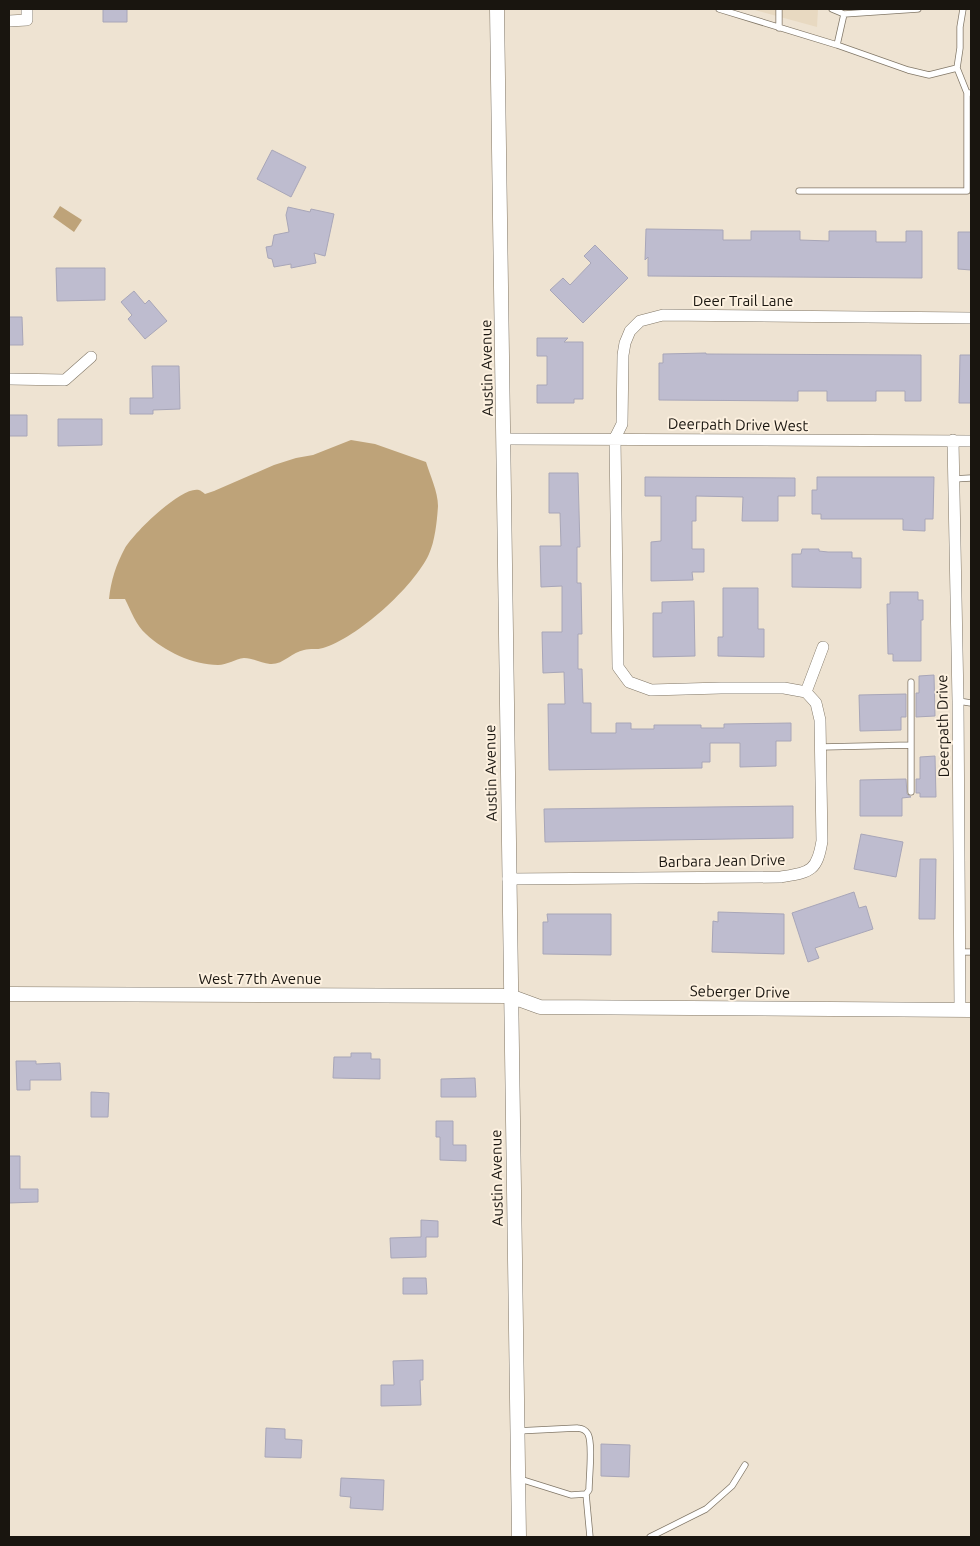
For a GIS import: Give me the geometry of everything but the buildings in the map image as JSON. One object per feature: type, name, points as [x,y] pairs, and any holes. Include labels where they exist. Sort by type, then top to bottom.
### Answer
[{"type":"street","name":"Austin Avenue","points":[[497,9],[504,439],[508,879],[519,1537]]},
{"type":"street","points":[[9,21],[27,14]]},
{"type":"street","name":"Deer Trail Lane","points":[[615,438],[622,424],[623,355],[625,343],[630,330],[640,321],[651,317],[663,315],[971,318]]},
{"type":"street","points":[[9,379],[65,380],[91,357]]},
{"type":"street","points":[[615,438],[618,667],[629,682],[651,690],[775,688],[806,692],[822,647]]},
{"type":"street","name":"Deerpath Drive West","points":[[504,439],[971,441]]},
{"type":"street","name":"Deerpath Drive","points":[[953,440],[966,1010]]},
{"type":"street","name":"Barbara Jean Drive","points":[[508,879],[781,876],[806,873],[816,863],[822,841],[822,747],[820,720],[816,703],[806,692]]},
{"type":"street","name":"West 77th Avenue","points":[[9,994],[510,996]]},
{"type":"street","name":"Seberger Drive","points":[[510,996],[540,1007],[966,1010]]},
{"type":"lane","points":[[719,9],[836,45],[908,70],[929,75],[957,68]]},
{"type":"lane","points":[[779,9],[779,28]]},
{"type":"lane","points":[[832,9],[844,14],[918,9]]},
{"type":"lane","points":[[799,191],[967,191],[969,93],[957,68],[963,9]]},
{"type":"lane","points":[[836,45],[844,14]]},
{"type":"lane","points":[[953,479],[971,478]]},
{"type":"lane","points":[[911,682],[911,792]]},
{"type":"lane","points":[[958,701],[971,703]]},
{"type":"lane","points":[[822,747],[911,745]]},
{"type":"lane","points":[[517,1431],[577,1428],[584,1430],[587,1433],[590,1446],[590,1490],[586,1494],[571,1495],[518,1478]]},
{"type":"lane","points":[[650,1537],[706,1509],[732,1486],[745,1465]]},
{"type":"lane","points":[[586,1494],[590,1537]]},
{"type":"shaded area","points":[[751,9],[818,9],[817,27]]},
{"type":"shaded area","points":[[60,206],[82,220],[74,232],[53,217]]},
{"type":"shaded area","points":[[351,440],[375,444],[426,462],[438,501],[433,543],[422,567],[398,596],[368,623],[352,634],[323,648],[300,651],[275,664],[244,658],[221,665],[199,663],[179,656],[161,646],[146,634],[134,618],[125,599],[109,599],[114,573],[125,548],[147,522],[170,502],[191,490],[199,490],[205,494],[274,465],[313,455]]}]
